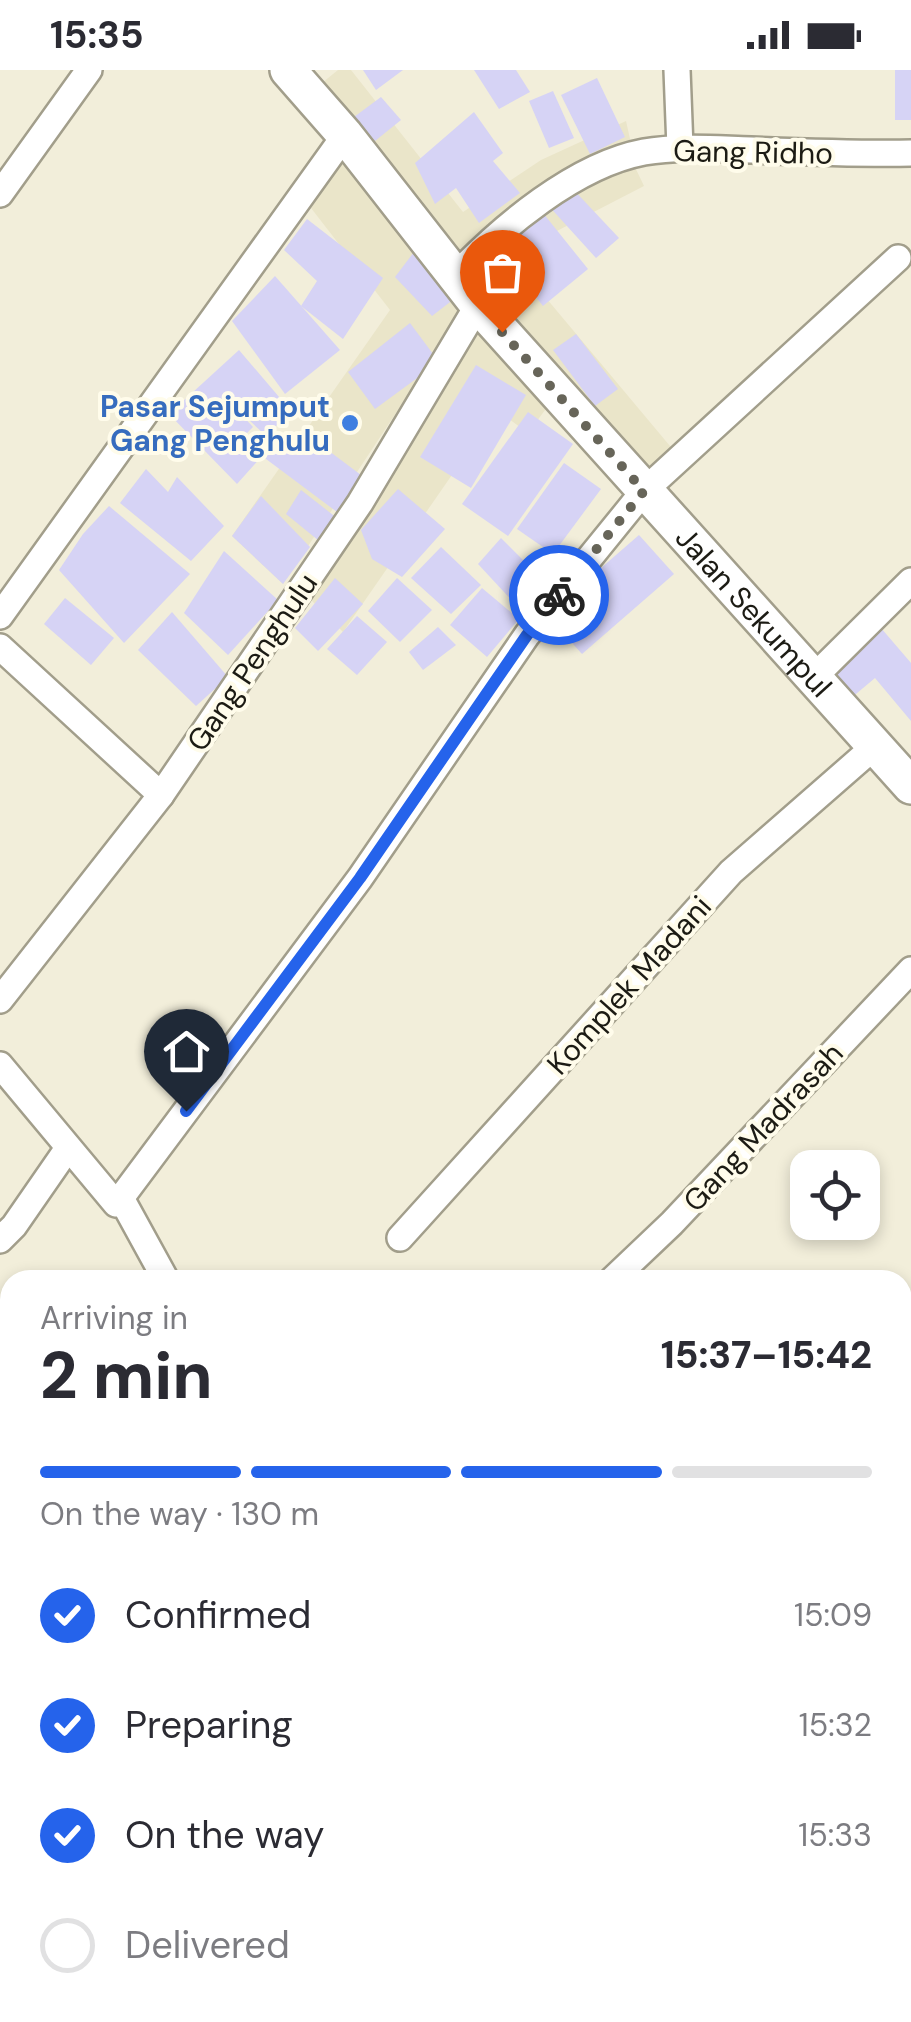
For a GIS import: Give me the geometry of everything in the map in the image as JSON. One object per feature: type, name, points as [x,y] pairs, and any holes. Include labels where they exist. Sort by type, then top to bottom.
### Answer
[{"type":"main road","name":"Jalan Sekumpul","points":[[288,70],[345,135],[478,306],[812,679],[898,765]]},
{"type":"street","points":[[0,194],[89,70]]},
{"type":"street","points":[[677,70],[680,148]]},
{"type":"street","points":[[0,616],[345,135]]},
{"type":"street","name":"Gang Ridho","points":[[455,276],[512,221],[539,202],[618,160],[640,153],[680,148],[911,153]]},
{"type":"street","points":[[0,1066],[116,1204],[360,878],[527,635],[644,491],[898,258]]},
{"type":"street","name":"Gang Penghulu","points":[[0,1000],[161,794],[360,503],[478,306]]},
{"type":"street","points":[[812,679],[911,581]]},
{"type":"street","points":[[0,647],[161,794]]},
{"type":"street","name":"Komplek Madani","points":[[400,1238],[731,872],[898,765]]},
{"type":"street","name":"Gang Madrasah","points":[[623,1270],[672,1223],[911,970]]},
{"type":"street","points":[[0,1240],[68,1148]]},
{"type":"street","points":[[121,1198],[161,1270]]},
{"type":"shaded area","points":[[338,70],[351,70],[463,212],[541,160],[626,121],[632,148],[455,263],[317,87]]},
{"type":"shaded area","name":"Pasar Sejumput Gang Penghulu","points":[[345,153],[466,307],[283,584],[232,536],[390,310],[311,208]]},
{"type":"shaded area","points":[[633,163],[644,186],[553,233],[531,280],[675,452],[645,476],[466,275],[547,204]]},
{"type":"shaded area","name":"Pasar Sejumput Gang Penghulu","points":[[480,322],[551,402],[528,433],[497,410],[343,632],[310,599]]},
{"type":"building","points":[[363,70],[403,70],[376,90]]},
{"type":"building","points":[[474,70],[516,70],[530,92],[499,109]]},
{"type":"building","points":[[895,70],[911,70],[911,120],[895,120]]},
{"type":"building","points":[[597,78],[625,137],[590,154],[561,95]]},
{"type":"building","points":[[553,91],[574,138],[549,148],[529,101]]},
{"type":"building","points":[[381,97],[401,120],[375,141],[354,117]]},
{"type":"building","points":[[474,112],[503,153],[493,161],[520,193],[479,223],[456,188],[435,204],[415,163]]},
{"type":"building","points":[[571,187],[619,238],[596,258],[547,204]]},
{"type":"building","points":[[539,208],[588,269],[543,306],[493,244]]},
{"type":"building","points":[[307,219],[383,278],[343,339],[301,306],[317,281],[284,250]]},
{"type":"building","points":[[414,252],[454,299],[432,316],[395,277]]},
{"type":"building","points":[[275,276],[340,350],[285,394],[232,321]]},
{"type":"building","points":[[410,323],[439,362],[375,409],[348,372]]},
{"type":"building","points":[[576,334],[618,389],[595,406],[553,350]]},
{"type":"building","points":[[239,350],[291,411],[266,436],[228,400],[253,427],[243,437],[262,456],[237,484],[169,414]]},
{"type":"building","points":[[476,365],[526,395],[471,488],[420,457]]},
{"type":"building","points":[[528,412],[573,444],[508,536],[462,504]]},
{"type":"building","points":[[305,433],[369,481],[345,518],[262,456],[276,435],[293,449]]},
{"type":"building","points":[[564,463],[601,489],[553,554],[517,529]]},
{"type":"building","points":[[146,469],[168,492],[177,477],[224,526],[191,561],[120,503]]},
{"type":"building","points":[[398,489],[445,529],[402,577],[372,559],[361,530]]},
{"type":"building","points":[[301,490],[342,522],[324,545],[286,514]]},
{"type":"building","points":[[261,496],[310,547],[283,584],[232,536]]},
{"type":"building","points":[[109,506],[190,574],[124,643],[59,570],[83,534]]},
{"type":"building","points":[[639,535],[674,574],[582,654],[547,615]]},
{"type":"building","points":[[501,538],[540,577],[517,606],[478,564]]},
{"type":"building","points":[[441,547],[481,585],[451,614],[411,578]]},
{"type":"building","points":[[224,551],[278,600],[228,655],[184,613]]},
{"type":"building","points":[[335,578],[363,604],[318,651],[295,628]]},
{"type":"building","points":[[397,578],[432,610],[400,642],[368,611]]},
{"type":"building","points":[[482,588],[519,619],[487,657],[450,625]]},
{"type":"building","points":[[65,598],[114,638],[91,665],[44,624]]},
{"type":"building","points":[[172,612],[228,677],[196,706],[138,650]]},
{"type":"building","points":[[357,616],[387,642],[357,675],[327,649]]},
{"type":"building","points":[[438,627],[456,645],[423,670],[409,652]]},
{"type":"building","points":[[881,628],[911,663],[911,721],[875,678],[850,699],[828,672]]},
{"type":"way so far","points":[[502,332],[644,491],[559,595]]},
{"type":"place","name":"Pasar Sejumput Gang Penghulu","points":[[350,423]]},
{"type":"route","points":[[186,1111],[360,878],[527,635],[559,595]]}]
